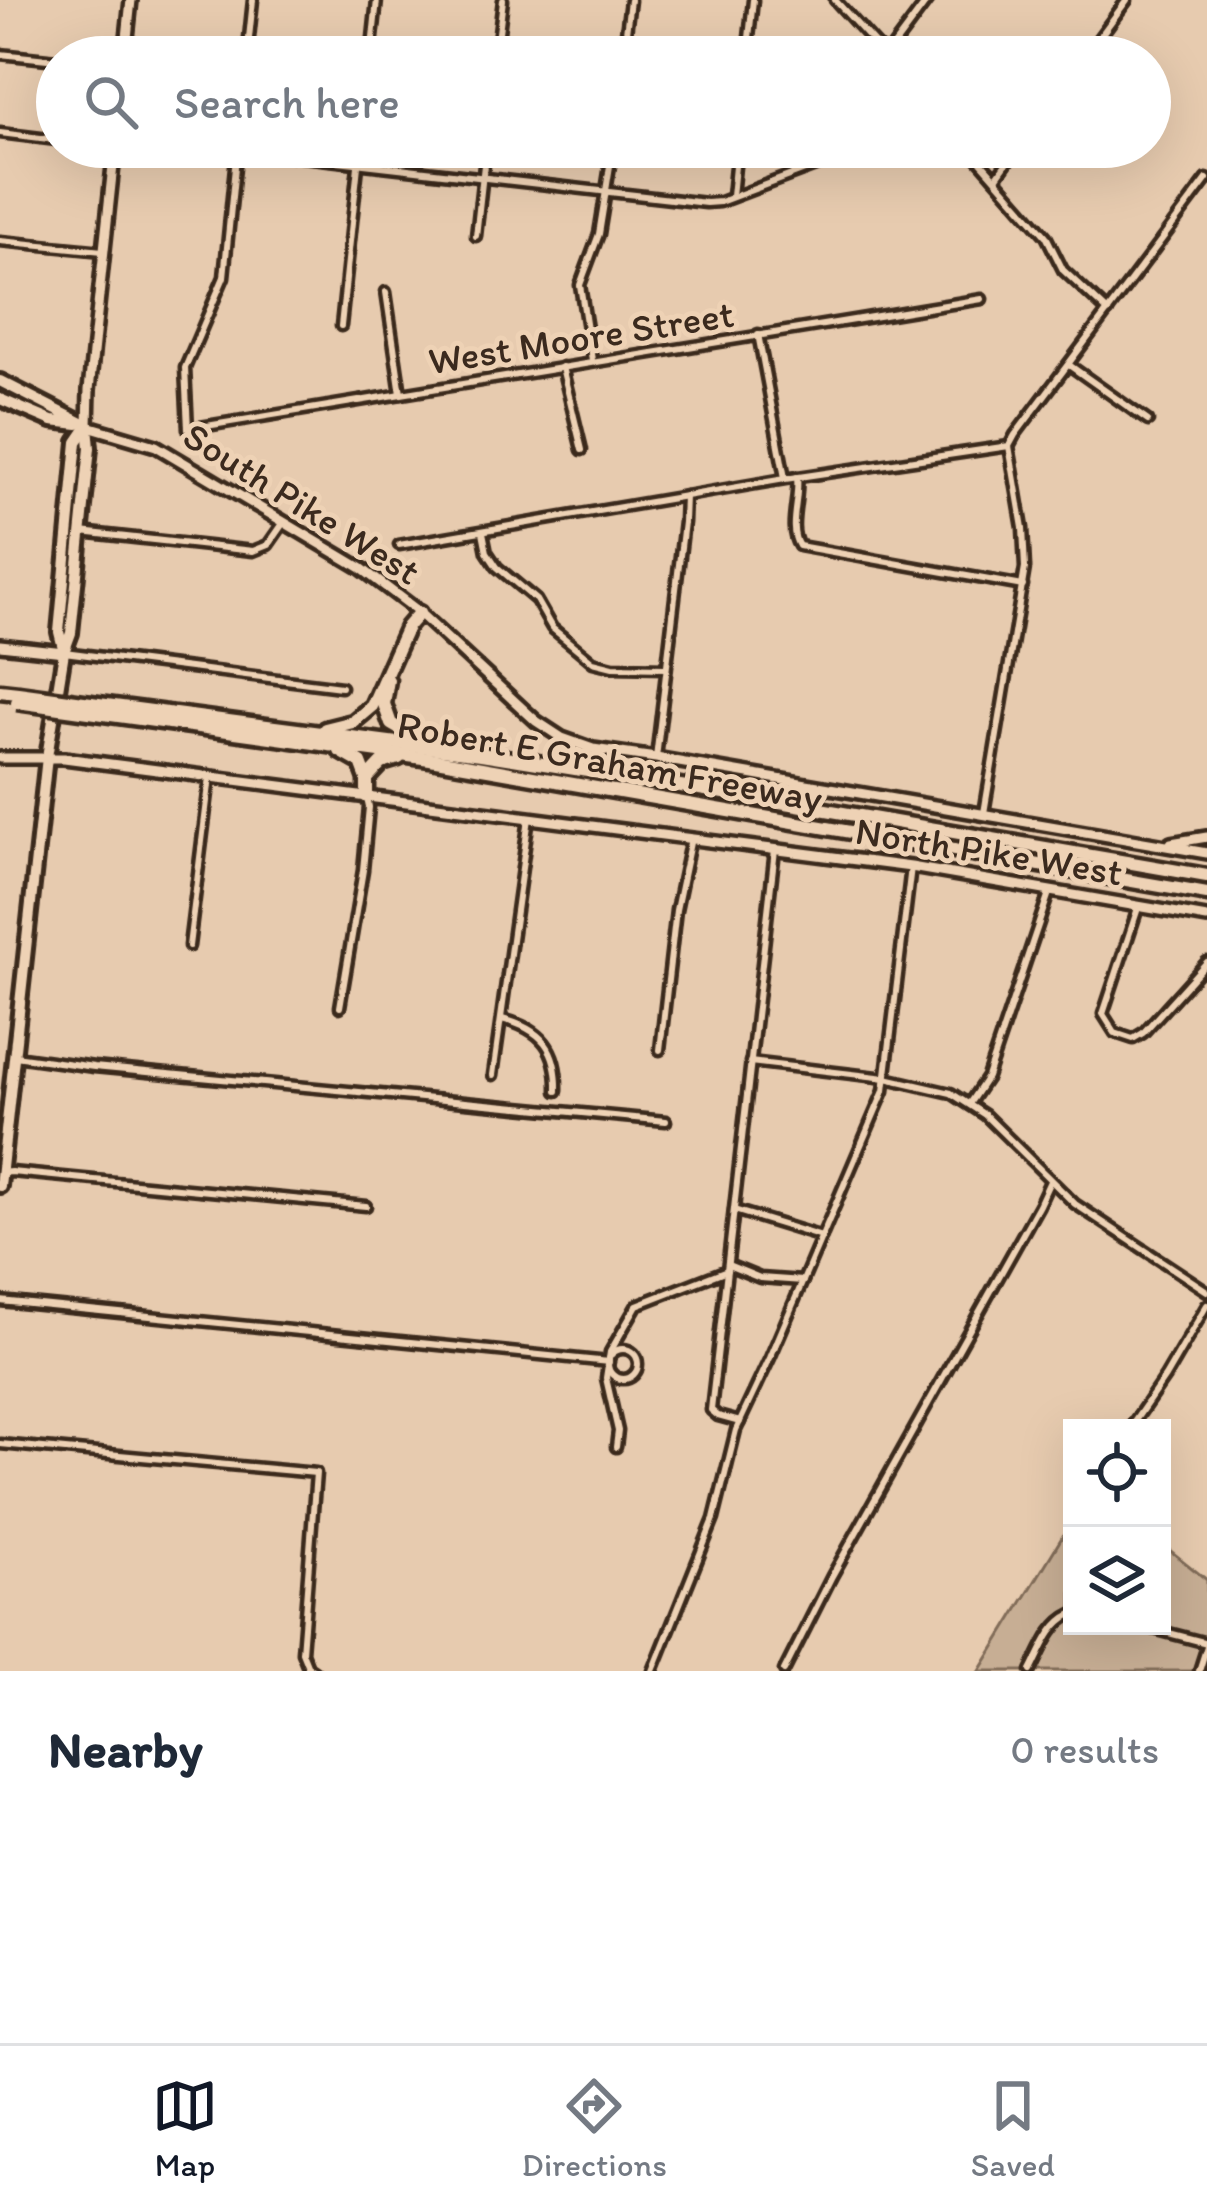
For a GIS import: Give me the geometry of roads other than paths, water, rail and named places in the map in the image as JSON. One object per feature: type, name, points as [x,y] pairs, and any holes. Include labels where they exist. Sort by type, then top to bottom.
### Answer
[{"type":"highway","points":[[302,736],[364,715],[407,627],[419,613]]},
{"type":"highway","points":[[395,650],[384,704],[391,724],[433,753]]},
{"type":"highway","name":"Robert E Graham Freeway","points":[[0,695],[774,801],[1207,876]]},
{"type":"highway","points":[[302,736],[357,758],[367,779],[367,797]]},
{"type":"highway","points":[[367,779],[388,760],[433,753]]},
{"type":"highway","name":"Robert E Graham Freeway","points":[[433,753],[1207,894]]},
{"type":"main road","points":[[127,36],[131,0]]},
{"type":"main road","points":[[0,1186],[47,758],[71,634],[112,168]]},
{"type":"main road","points":[[0,381],[88,426]]},
{"type":"main road","points":[[0,399],[52,421],[88,426]]},
{"type":"main road","points":[[64,652],[58,632],[77,442],[88,426]]},
{"type":"main road","name":"South Pike West","points":[[88,426],[156,446],[361,568],[419,613],[536,721],[562,738],[593,749],[1207,853]]},
{"type":"main road","points":[[0,645],[64,652]]},
{"type":"main road","name":"North Pike West","points":[[0,758],[47,758],[210,777],[775,849],[1207,918]]},
{"type":"main road","points":[[1149,844],[1207,837]]},
{"type":"street","points":[[249,36],[253,0]]},
{"type":"street","points":[[373,36],[377,0]]},
{"type":"street","points":[[499,36],[503,0]]},
{"type":"street","points":[[626,36],[630,0]]},
{"type":"street","points":[[749,36],[753,0]]},
{"type":"street","points":[[835,0],[867,36]]},
{"type":"street","points":[[901,36],[928,0]]},
{"type":"street","points":[[1100,36],[1127,0]]},
{"type":"street","points":[[0,54],[36,58]]},
{"type":"street","points":[[0,133],[36,137]]},
{"type":"street","name":"West Moore Street","points":[[235,168],[225,270],[186,359],[188,429],[982,299]]},
{"type":"street","points":[[341,326],[358,168]]},
{"type":"street","points":[[400,168],[706,203],[721,202],[809,168]]},
{"type":"street","points":[[476,236],[484,168]]},
{"type":"street","points":[[592,361],[580,285],[599,234],[610,168]]},
{"type":"street","points":[[732,196],[735,168]]},
{"type":"street","points":[[986,168],[1046,236],[1064,270],[1108,312]]},
{"type":"street","points":[[995,178],[1002,168]]},
{"type":"street","points":[[983,817],[1023,586],[1025,551],[1009,446],[1207,179]]},
{"type":"street","points":[[0,241],[104,251]]},
{"type":"street","points":[[386,292],[401,394]]},
{"type":"street","points":[[758,334],[785,479]]},
{"type":"street","points":[[1069,364],[1148,422]]},
{"type":"street","points":[[562,367],[582,450]]},
{"type":"street","points":[[399,545],[1009,446]]},
{"type":"street","points":[[797,477],[793,533],[799,546],[1023,586]]},
{"type":"street","points":[[656,758],[685,496]]},
{"type":"street","points":[[81,532],[253,551],[268,545],[284,522]]},
{"type":"street","points":[[483,532],[496,567],[536,600],[552,628],[593,662],[614,668],[666,668]]},
{"type":"street","points":[[64,652],[341,686]]},
{"type":"street","points":[[189,946],[210,777]]},
{"type":"street","points":[[340,1007],[363,870],[367,797]]},
{"type":"street","points":[[493,1076],[529,818]]},
{"type":"street","points":[[659,1051],[676,910],[691,838]]},
{"type":"street","points":[[738,1426],[711,1409],[775,849]]},
{"type":"street","points":[[653,1671],[706,1540],[738,1426],[878,1109],[886,1078],[910,867]]},
{"type":"street","points":[[970,1104],[987,1077],[1050,890]]},
{"type":"street","points":[[1138,906],[1103,1014],[1115,1033],[1133,1039],[1143,1033],[1207,962]]},
{"type":"street","points":[[502,1019],[524,1025],[544,1042],[556,1062],[557,1090]]},
{"type":"street","points":[[14,1057],[666,1121]]},
{"type":"street","points":[[750,1062],[886,1078],[951,1093],[999,1128],[1075,1204],[1207,1291]]},
{"type":"street","points":[[1,1173],[366,1206]]},
{"type":"street","points":[[784,1671],[1050,1181]]},
{"type":"street","points":[[734,1210],[822,1237]]},
{"type":"street","points":[[616,1447],[618,1431],[606,1378],[610,1352],[637,1305],[728,1268],[760,1278],[803,1282]]},
{"type":"street","points":[[0,1301],[609,1363]]},
{"type":"street","points":[[1136,1419],[1207,1305]]},
{"type":"street","points":[[623,1349],[638,1364],[632,1376],[620,1378],[612,1374],[609,1363],[623,1349]]},
{"type":"street","points":[[0,1444],[316,1473],[302,1652],[314,1671]]},
{"type":"street","points":[[1031,1671],[1063,1618]]},
{"type":"street","points":[[1171,1634],[1207,1644],[1199,1671]]}]
